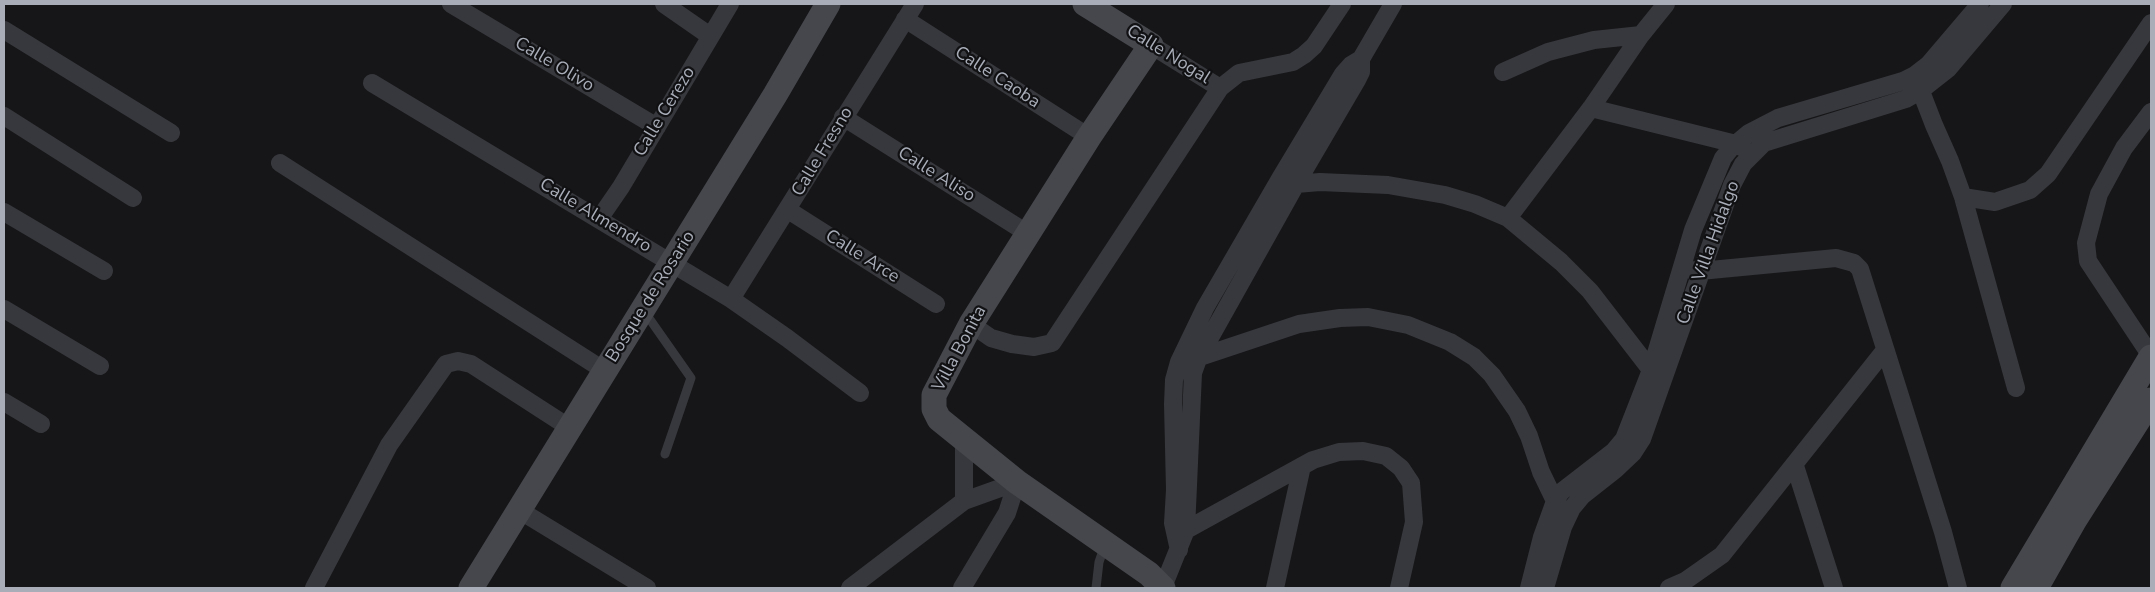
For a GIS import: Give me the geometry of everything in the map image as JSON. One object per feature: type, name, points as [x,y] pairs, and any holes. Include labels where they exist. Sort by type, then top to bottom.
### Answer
[{"type":"main road","name":"Bosque de Rosario","points":[[471,588],[828,4]]},
{"type":"main road","name":"Calle Nogal","points":[[1085,4],[1151,45]]},
{"type":"main road","name":"Villa Bonita","points":[[1151,45],[1089,137],[970,324],[934,395],[934,409],[939,419],[1017,482],[1149,574],[1163,588]]},
{"type":"main road","points":[[2012,588],[2151,356]]},
{"type":"main road","points":[[2036,588],[2074,521],[2151,400]]},
{"type":"street","name":"Calle Olivo","points":[[451,4],[657,127]]},
{"type":"street","points":[[664,4],[710,36]]},
{"type":"street","name":"Calle Cerezo","points":[[599,219],[657,127],[730,4]]},
{"type":"street","name":"Calle Fresno","points":[[731,299],[915,4]]},
{"type":"street","name":"Calle Nogal","points":[[1151,45],[1220,88],[1239,73],[1293,62],[1304,55],[1314,46],[1342,4]]},
{"type":"street","points":[[1163,588],[1179,550],[1192,377],[1198,358],[1357,80],[1361,59],[1393,4]]},
{"type":"street","points":[[1508,218],[1591,108],[1641,35],[1666,4]]},
{"type":"street","name":"Calle Villa Hidalgo","points":[[1545,588],[1563,526],[1568,516],[1582,496],[1633,453],[1642,439],[1700,271],[1732,185],[1743,164],[1764,143],[1906,99],[1918,83],[1928,64],[1980,4]]},
{"type":"street","name":"Calle Villa Hidalgo","points":[[1529,588],[1542,537],[1555,501],[1568,484],[1614,451],[1624,439],[1651,370],[1693,230],[1723,158],[1749,133],[1778,118],[1903,81],[1918,83],[1948,69],[2003,4]]},
{"type":"street","name":"Calle Caoba","points":[[905,19],[1089,137]]},
{"type":"street","points":[[1963,197],[1994,202],[2030,190],[2048,174],[2151,22]]},
{"type":"street","points":[[4,30],[171,133]]},
{"type":"street","points":[[1503,72],[1548,52],[1594,40],[1641,35]]},
{"type":"street","points":[[1180,531],[1173,404],[1174,380],[1179,362],[1205,308],[1290,161],[1343,74],[1351,65],[1361,59]]},
{"type":"street","name":"Calle Almendro","points":[[372,83],[731,299],[860,393]]},
{"type":"street","points":[[1918,83],[1963,197],[2016,388]]},
{"type":"street","points":[[970,324],[991,338],[1012,344],[1034,347],[1052,343],[1220,88]]},
{"type":"street","points":[[1591,108],[1736,144],[1752,153]]},
{"type":"street","points":[[2151,112],[2124,148],[2099,194],[2086,243],[2088,261],[2151,356]]},
{"type":"street","points":[[4,116],[133,198]]},
{"type":"street","name":"Calle Aliso","points":[[844,117],[1027,233]]},
{"type":"street","points":[[280,163],[605,371]]},
{"type":"street","points":[[1296,184],[1320,182],[1388,185],[1445,195],[1508,218],[1561,262],[1590,290],[1651,370]]},
{"type":"street","name":"Calle Arce","points":[[788,210],[936,304]]},
{"type":"street","points":[[4,212],[104,271]]},
{"type":"street","points":[[1681,269],[1700,271],[1836,258],[1854,262],[1860,269],[1943,532],[1958,588]]},
{"type":"street","points":[[4,309],[100,366]]},
{"type":"street","points":[[1179,362],[1198,358],[1299,324],[1340,318],[1368,317],[1408,325],[1450,342],[1474,357],[1492,375],[1517,410],[1555,501],[1568,516]]},
{"type":"street","points":[[1671,588],[1685,581],[1722,555],[1795,466],[1885,350]]},
{"type":"street","points":[[314,588],[388,445],[446,364],[458,361],[471,364],[570,428]]},
{"type":"street","points":[[4,402],[41,424]]},
{"type":"street","points":[[964,439],[964,501]]},
{"type":"street","points":[[1180,531],[1313,460],[1339,452],[1363,451],[1386,456],[1400,468],[1411,483],[1414,522],[1399,588]]},
{"type":"street","points":[[1275,588],[1302,466]]},
{"type":"street","points":[[1795,466],[1834,588]]},
{"type":"street","points":[[850,588],[964,501],[1017,482]]},
{"type":"street","points":[[962,588],[1006,512],[1017,482]]},
{"type":"street","points":[[519,510],[647,588]]},
{"type":"lane","points":[[643,309],[691,378],[665,454]]},
{"type":"lane","points":[[1096,588],[1099,562],[1105,544]]}]
